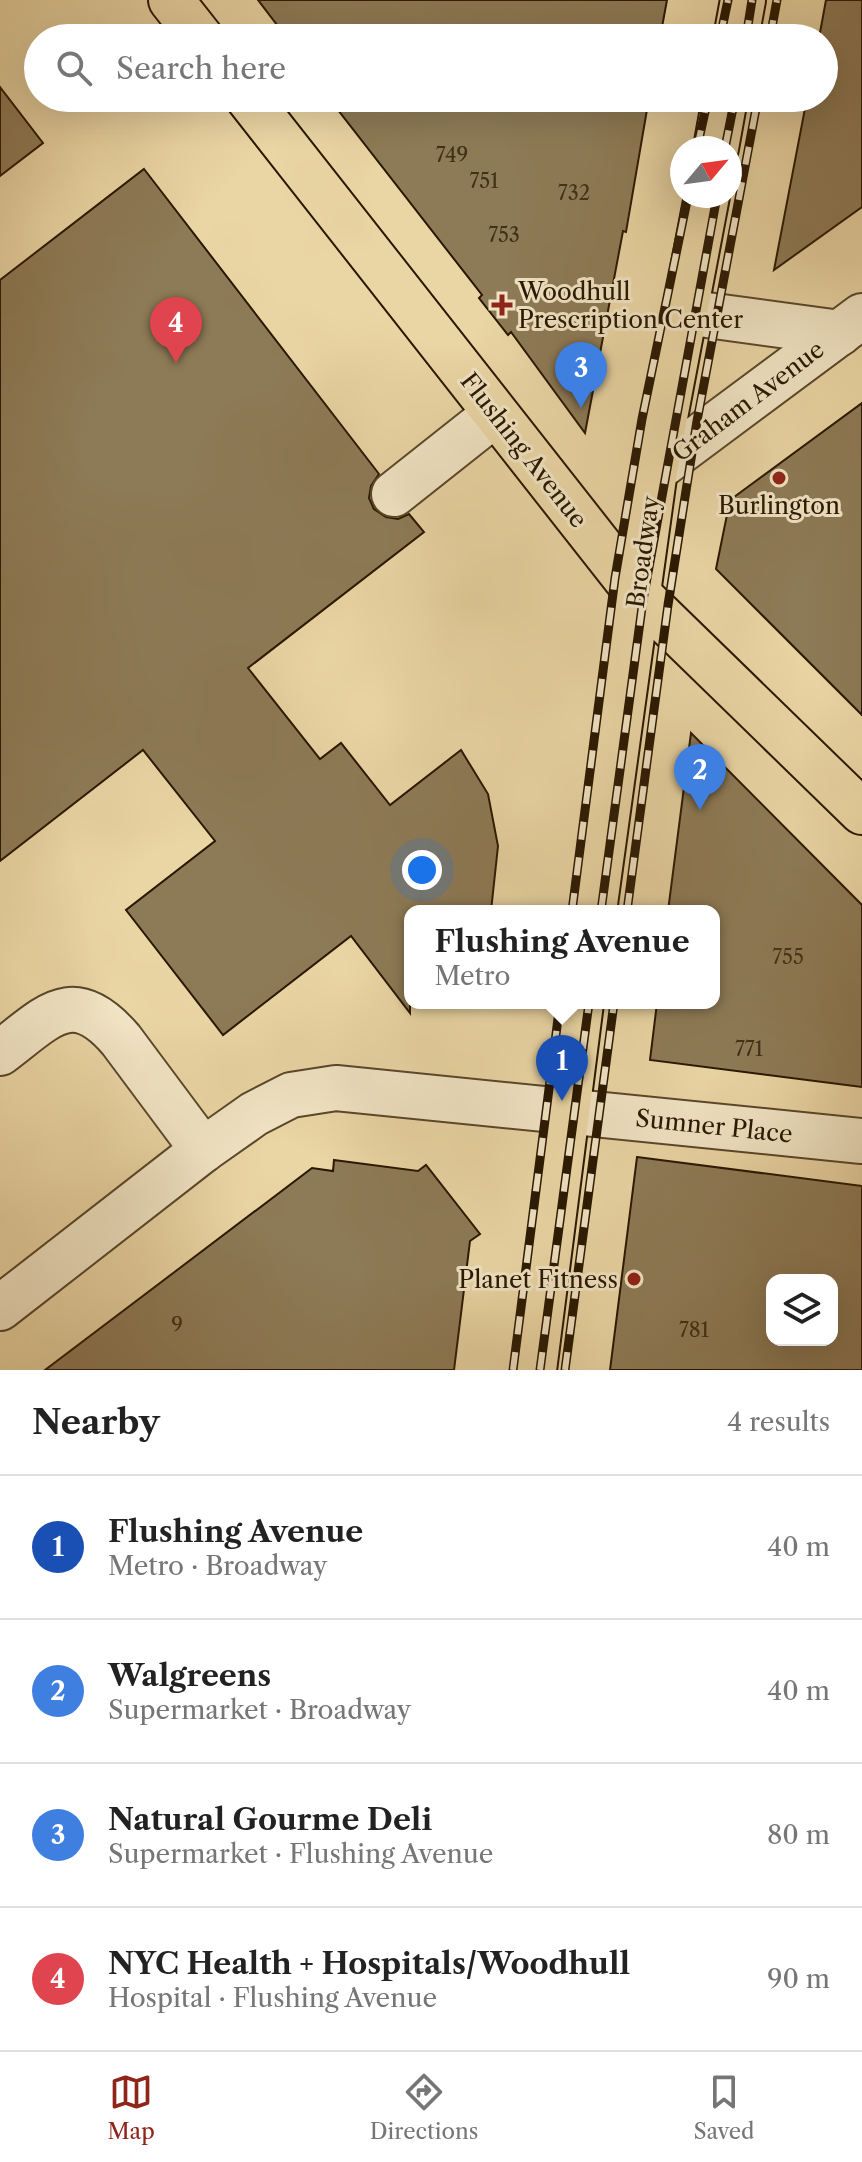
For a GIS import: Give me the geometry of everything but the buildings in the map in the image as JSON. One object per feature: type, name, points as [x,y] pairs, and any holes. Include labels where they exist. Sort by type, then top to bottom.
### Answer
[{"type":"main road","points":[[171,0],[190,24]]},
{"type":"main road","points":[[739,24],[743,0]]},
{"type":"main road","name":"Flushing Avenue","points":[[259,112],[637,593],[862,812]]},
{"type":"main road","points":[[718,136],[722,112]]},
{"type":"main road","name":"Broadway","points":[[595,905],[655,470],[705,208]]},
{"type":"main road","points":[[534,1370],[580,1009]]},
{"type":"street","name":"Graham Avenue","points":[[685,312],[851,324]]},
{"type":"street","name":"Graham Avenue","points":[[655,470],[851,324]]},
{"type":"street","points":[[394,494],[495,414]]},
{"type":"street","points":[[0,1053],[51,1015],[70,1009],[89,1012],[121,1040],[203,1150]]},
{"type":"street","name":"Sumner Place","points":[[0,1308],[203,1150],[254,1114],[291,1095],[336,1088],[862,1141]]},
{"type":"railway","points":[[723,24],[728,0]]},
{"type":"railway","points":[[748,24],[752,0]]},
{"type":"railway","points":[[773,24],[777,0]]},
{"type":"railway","points":[[700,136],[705,112]]},
{"type":"railway","points":[[727,136],[732,112]]},
{"type":"railway","points":[[628,905],[668,605],[697,421],[755,112]]},
{"type":"railway","points":[[573,905],[615,578],[642,419],[686,208]]},
{"type":"railway","points":[[602,905],[643,600],[715,208]]},
{"type":"railway","points":[[513,1370],[559,1009]]},
{"type":"railway","points":[[540,1370],[588,1009]]},
{"type":"railway","points":[[565,1370],[613,1009]]},
{"type":"place","name":"Woodhull Prescription Center","points":[[502,305]]},
{"type":"place","name":"NYC Health + Hospitals/Woodhull","points":[[176,363]]},
{"type":"place","name":"Natural Gourme Deli","points":[[581,408]]},
{"type":"place","name":"Burlington","points":[[779,478]]},
{"type":"place","name":"Walgreens","points":[[700,810]]},
{"type":"place","name":"Flushing Avenue","points":[[562,1101]]},
{"type":"place","name":"Planet Fitness","points":[[634,1279]]}]
